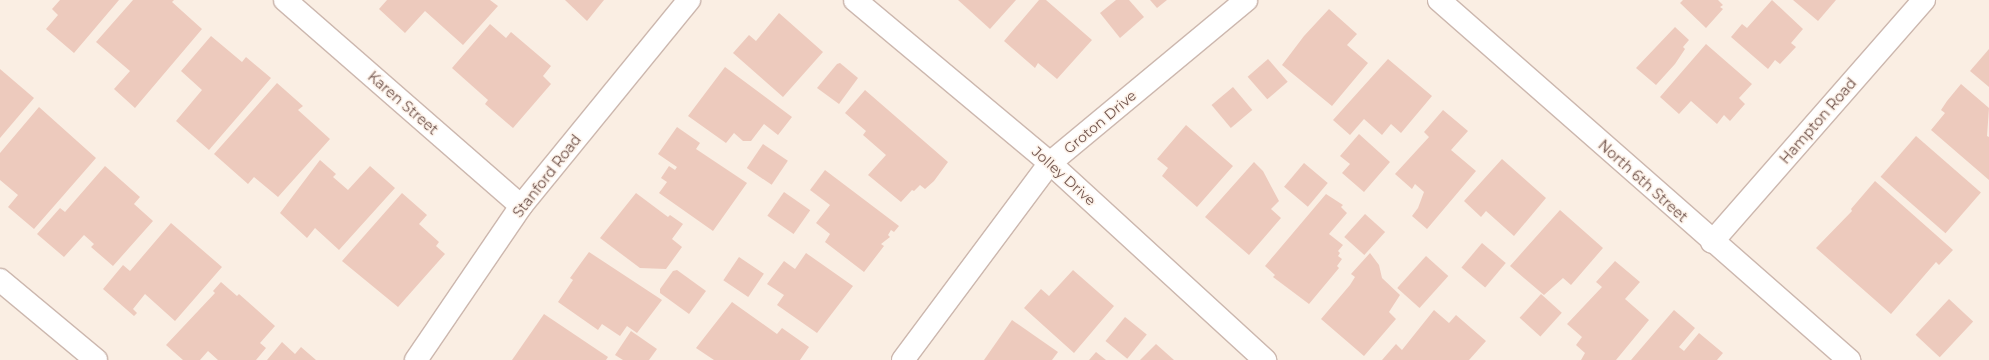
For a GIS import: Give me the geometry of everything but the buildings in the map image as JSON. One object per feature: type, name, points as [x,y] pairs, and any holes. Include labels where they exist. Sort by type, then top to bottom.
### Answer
[{"type":"street","name":"Karen Street","points":[[285,0],[521,206]]},
{"type":"street","name":"Stanford Road","points":[[416,360],[521,206],[689,0]]},
{"type":"street","name":"Jolley Drive","points":[[855,0],[1050,163],[1265,360]]},
{"type":"street","name":"Groton Drive","points":[[903,360],[1050,163],[1246,0]]},
{"type":"street","name":"North 6th Street","points":[[1439,0],[1712,242],[1849,360]]},
{"type":"street","name":"Hampton Road","points":[[1712,242],[1924,0]]},
{"type":"street","points":[[0,280],[96,360]]}]
